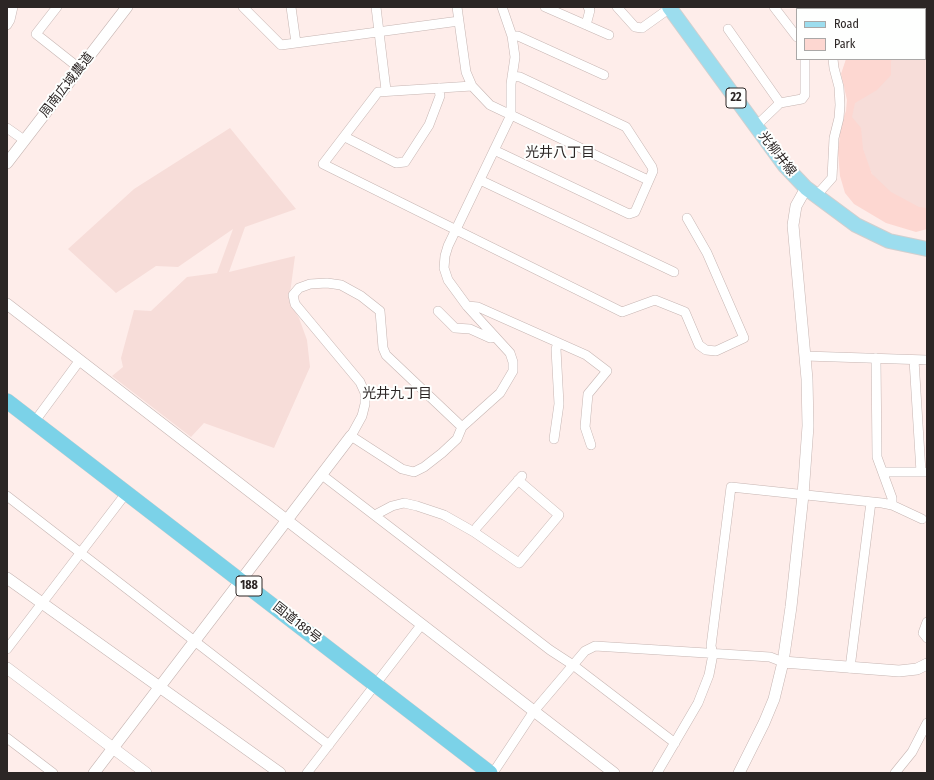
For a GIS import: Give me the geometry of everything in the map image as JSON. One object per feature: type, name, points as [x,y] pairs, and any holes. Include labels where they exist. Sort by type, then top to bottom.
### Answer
[{"type":"highway","name":"国道188号","points":[[8,404],[35,421],[491,773]]},
{"type":"main road","name":"光柳井線","points":[[669,8],[785,166],[811,192],[856,225],[874,234],[903,245],[927,249]]},
{"type":"street","points":[[7,25],[10,20],[13,7]]},
{"type":"street","points":[[57,7],[36,34],[79,68]]},
{"type":"street","name":"周南広域農道","points":[[7,163],[127,7]]},
{"type":"street","points":[[243,7],[281,45],[459,21]]},
{"type":"street","points":[[291,7],[296,43]]},
{"type":"street","points":[[376,7],[386,90]]},
{"type":"street","points":[[457,7],[466,72],[472,86],[490,105],[648,180]]},
{"type":"street","points":[[351,436],[402,469],[414,472],[424,467],[458,439],[462,427],[500,393],[513,371],[513,362],[510,353],[468,306],[448,280],[444,268],[444,256],[511,115],[514,57],[512,36],[502,7]]},
{"type":"street","points":[[545,7],[609,35]]},
{"type":"street","points":[[586,25],[590,10],[588,7]]},
{"type":"street","points":[[616,7],[635,27],[642,28],[669,8]]},
{"type":"street","points":[[774,7],[794,27]]},
{"type":"street","points":[[728,29],[780,103]]},
{"type":"street","points":[[512,36],[518,36],[604,75]]},
{"type":"street","points":[[756,126],[780,103],[802,99],[805,95],[805,60]]},
{"type":"street","points":[[739,773],[764,723],[774,699],[783,662],[804,495],[808,426],[805,356],[793,225],[796,206],[811,192],[832,178],[834,138],[840,118],[839,87],[833,60]]},
{"type":"street","points":[[494,150],[629,214],[635,212],[652,171],[652,167],[626,127],[520,77],[512,76]]},
{"type":"street","points":[[472,86],[386,90],[378,92],[323,164],[622,312],[655,300],[684,312],[699,345],[706,350],[716,351],[744,338],[708,253],[687,218]]},
{"type":"street","points":[[345,137],[396,163],[405,162],[429,125],[440,96],[439,88]]},
{"type":"street","points":[[7,128],[24,140]]},
{"type":"street","points":[[480,180],[674,272]]},
{"type":"street","points":[[94,773],[322,475],[351,436],[362,416],[365,393],[360,382],[295,304],[293,295],[299,288],[310,284],[327,283],[341,285],[361,296],[380,311],[383,348],[386,355],[462,427]]},
{"type":"street","points":[[7,304],[614,773]]},
{"type":"street","points":[[468,306],[478,307],[586,356],[607,371],[588,394],[585,427],[591,444]]},
{"type":"street","points":[[438,311],[455,328],[470,329],[490,338],[495,337]]},
{"type":"street","points":[[554,439],[559,404],[556,365],[556,349],[558,343]]},
{"type":"street","points":[[805,356],[927,360]]},
{"type":"street","points":[[876,358],[878,456],[892,498],[892,505]]},
{"type":"street","points":[[35,421],[80,360]]},
{"type":"street","points":[[883,472],[924,472],[914,360]]},
{"type":"street","points":[[322,475],[550,650],[573,665],[675,743]]},
{"type":"street","points":[[375,515],[392,506],[404,503],[417,506],[444,515],[474,532],[519,563],[559,515],[520,478],[476,527],[474,532]]},
{"type":"street","points":[[657,773],[698,703],[709,675],[713,654],[711,646],[731,487],[892,505],[922,520]]},
{"type":"street","points":[[7,649],[127,492]]},
{"type":"street","points":[[7,496],[329,745]]},
{"type":"street","points":[[850,668],[871,502]]},
{"type":"street","points":[[7,578],[43,602],[280,773]]},
{"type":"street","points":[[927,622],[923,633],[927,638]]},
{"type":"street","points":[[307,773],[422,624]]},
{"type":"street","points":[[491,773],[534,712],[585,651],[595,646],[770,657],[783,662],[899,671],[917,669],[927,664]]},
{"type":"street","points":[[7,668],[146,773]]},
{"type":"street","points":[[895,773],[912,752],[927,723]]},
{"type":"street","points":[[7,738],[53,773]]},
{"type":"shaded area","points":[[927,28],[927,218],[885,205],[847,115],[876,60],[926,60]]},
{"type":"shaded area","points":[[230,128],[296,209],[245,227],[229,272],[295,256],[289,301],[299,318],[307,340],[310,367],[274,448],[204,423],[191,437],[112,376],[123,367],[121,358],[134,310],[151,311],[187,277],[217,273],[233,229],[178,267],[156,266],[116,293],[68,249],[134,189]]},
{"type":"green space","points":[[846,60],[892,60],[891,75],[877,90],[855,103],[852,117],[861,128],[863,149],[872,174],[891,192],[919,207],[927,208],[927,229],[916,232],[886,223],[854,204],[845,193],[840,176],[838,153],[841,124],[846,111],[847,100],[841,74]]},
{"type":"district","name":"光井八丁目","points":[[560,153]]},
{"type":"district","name":"光井九丁目","points":[[397,394]]}]
